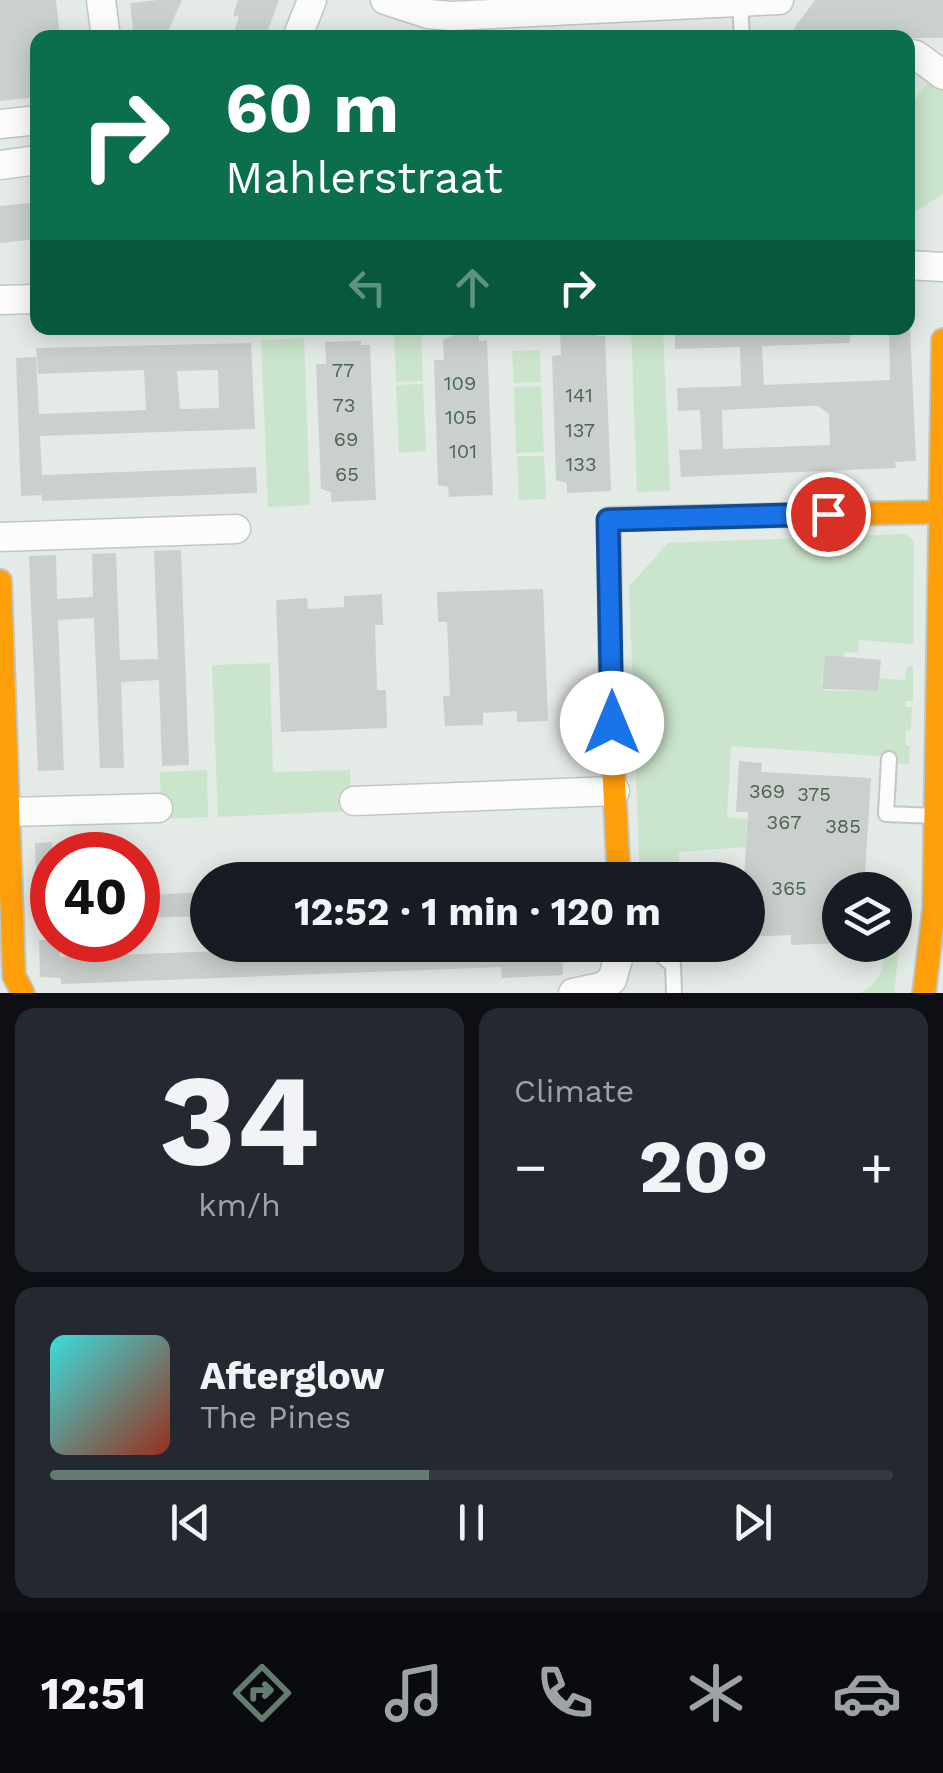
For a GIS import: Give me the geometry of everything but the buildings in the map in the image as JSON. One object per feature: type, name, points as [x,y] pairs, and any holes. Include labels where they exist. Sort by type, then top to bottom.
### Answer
[{"type":"street","points":[[102,0],[105,30]]},
{"type":"street","points":[[301,30],[312,0]]},
{"type":"street","points":[[385,0],[428,14],[451,16],[779,0]]},
{"type":"street","points":[[915,55],[943,75]]},
{"type":"street","points":[[0,124],[30,121]]},
{"type":"street","points":[[0,164],[30,161]]},
{"type":"street","points":[[915,265],[943,267]]},
{"type":"street","points":[[0,300],[30,299]]},
{"type":"street","points":[[924,993],[934,910],[943,340]]},
{"type":"street","points":[[618,862],[608,520],[940,512]]},
{"type":"street","points":[[0,537],[236,529]]},
{"type":"street","points":[[0,581],[14,976],[24,993]]},
{"type":"street","points":[[354,801],[615,791]]},
{"type":"street","points":[[8,812],[158,808]]},
{"type":"street","points":[[934,910],[943,979]]},
{"type":"street","points":[[573,993],[601,988],[612,980],[617,962]]},
{"type":"lane","points":[[740,4],[742,30]]},
{"type":"lane","points":[[888,759],[886,814],[936,816]]},
{"type":"lane","points":[[669,962],[673,965],[674,993]]},
{"type":"green space","points":[[934,75],[943,82],[943,194],[915,212],[915,99]]},
{"type":"green space","points":[[394,335],[421,335],[423,381],[396,382]]},
{"type":"green space","points":[[631,335],[663,335],[670,491],[637,492]]},
{"type":"green space","points":[[304,338],[310,505],[268,507],[261,340]]},
{"type":"green space","points":[[540,350],[541,382],[514,383],[512,351]]},
{"type":"green space","points":[[423,384],[426,451],[399,453],[396,385]]},
{"type":"green space","points":[[541,386],[544,452],[516,453],[514,387]]},
{"type":"green space","points":[[517,456],[544,456],[546,499],[519,500]]},
{"type":"green space","points":[[905,534],[914,541],[913,644],[859,640],[858,653],[845,652],[844,658],[826,654],[821,681],[823,691],[877,691],[879,678],[905,680],[907,667],[913,666],[913,701],[906,701],[906,707],[912,707],[911,730],[906,731],[905,745],[910,746],[909,764],[893,763],[893,757],[731,746],[727,817],[747,819],[746,847],[679,852],[679,862],[639,862],[629,586],[668,543]]},
{"type":"green space","points":[[270,663],[273,772],[350,770],[351,811],[218,817],[212,665]]},
{"type":"green space","points":[[207,770],[208,817],[161,819],[160,772]]},
{"type":"green space","points":[[883,962],[898,962],[894,993],[860,993],[877,979]]},
{"type":"traffic: slow","points":[[924,993],[934,910],[943,340]]},
{"type":"traffic: slow","points":[[618,862],[611,723],[609,519],[940,512]]},
{"type":"traffic: slow","points":[[0,581],[14,976],[23,993]]},
{"type":"route","points":[[612,723],[608,520],[828,514]]}]
